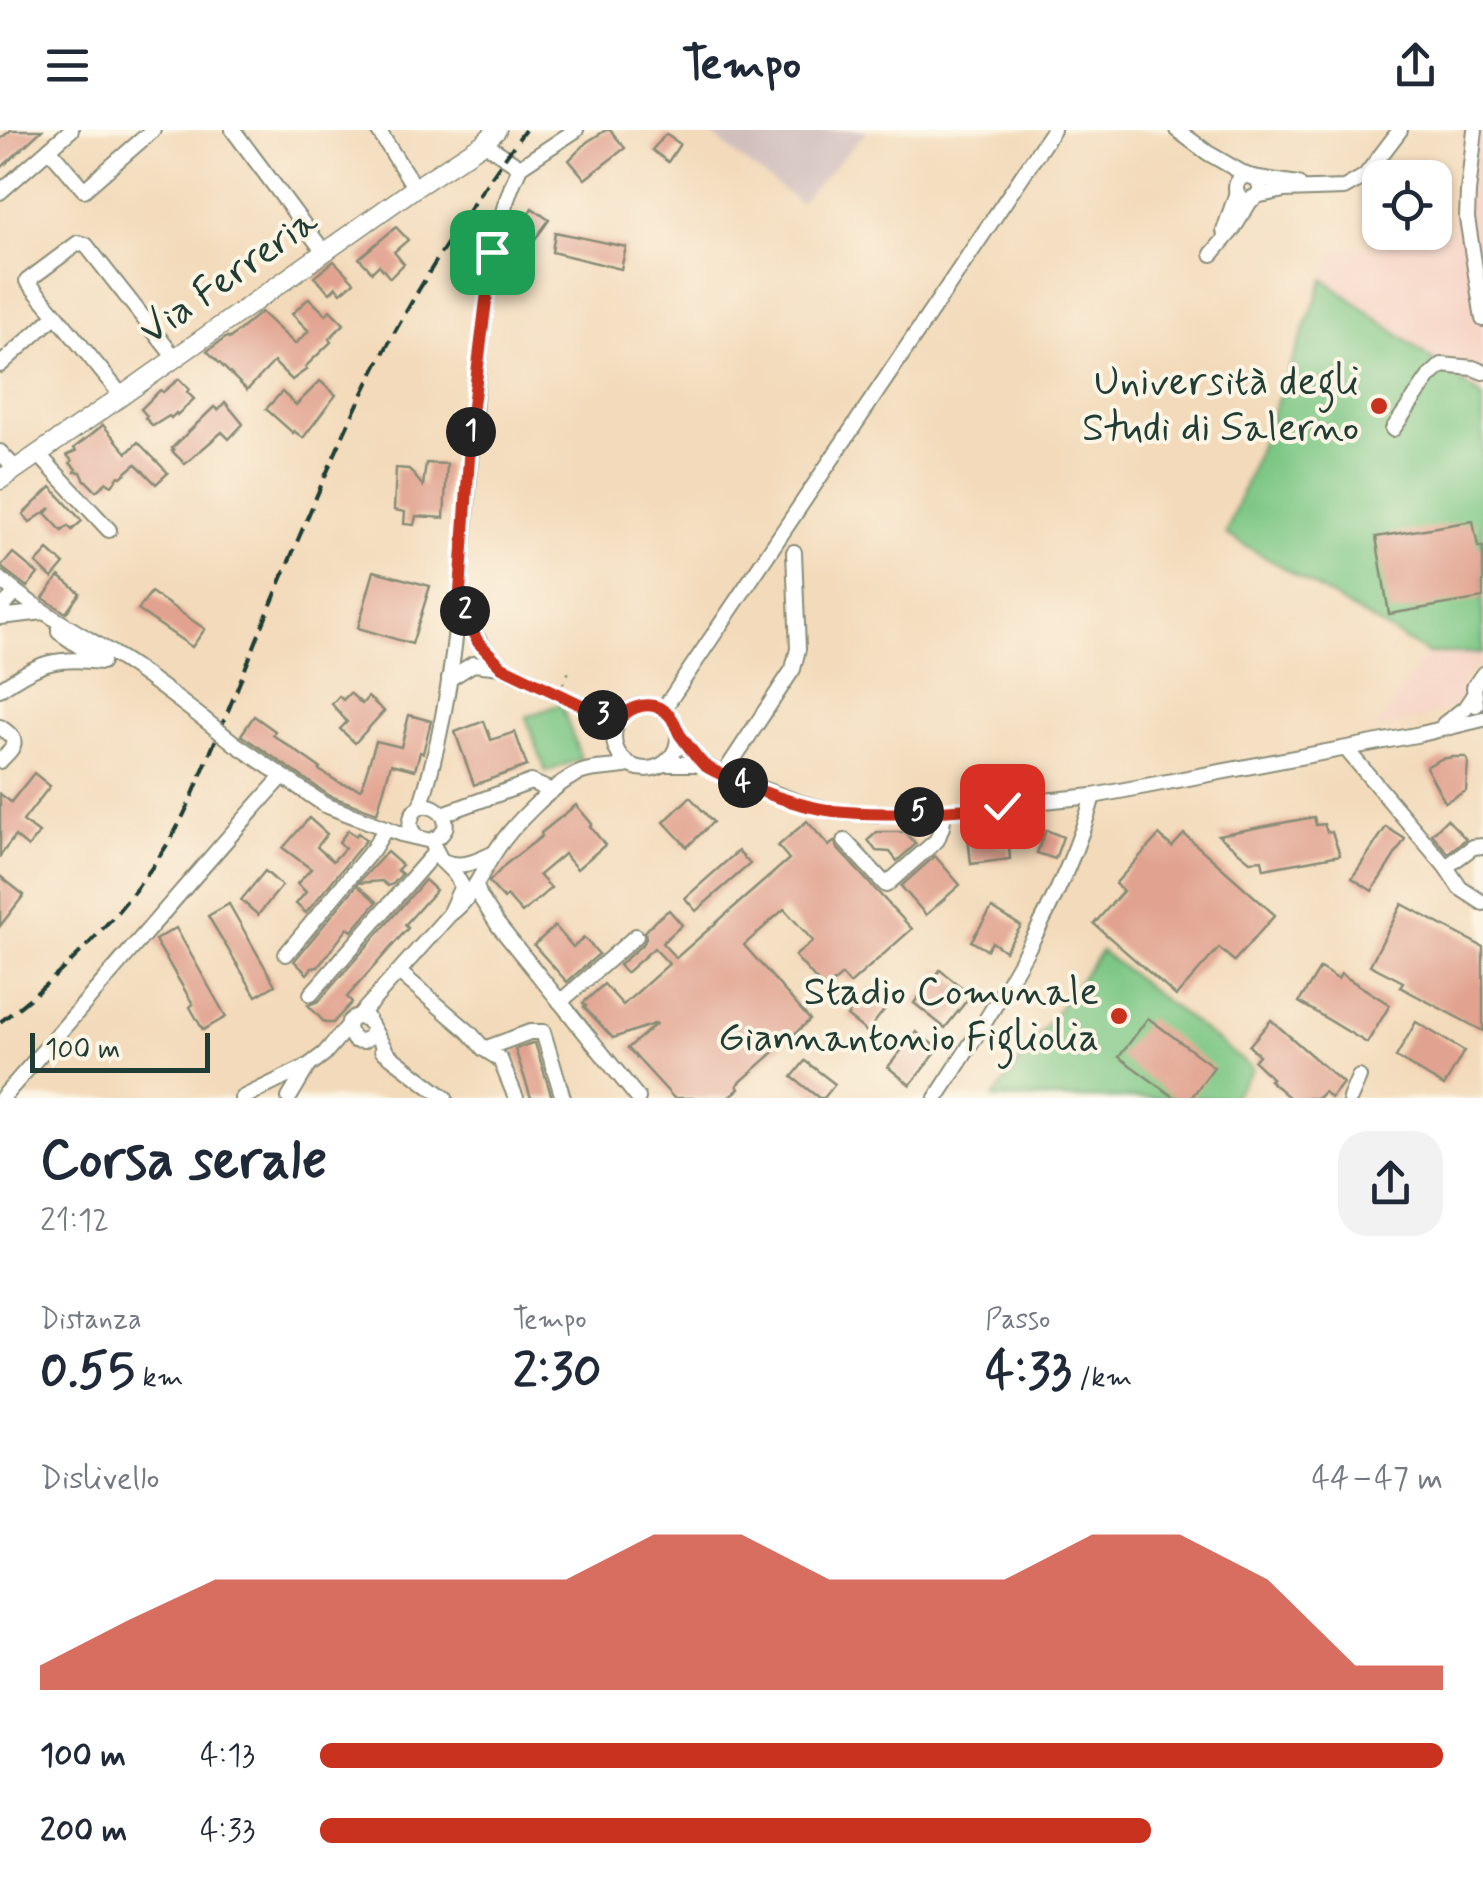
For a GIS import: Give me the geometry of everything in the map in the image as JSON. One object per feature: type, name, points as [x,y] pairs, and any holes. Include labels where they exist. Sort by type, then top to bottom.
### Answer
[{"type":"main road","name":"Via Ferreria","points":[[8,474],[491,137]]},
{"type":"street","points":[[0,192],[71,130]]},
{"type":"street","points":[[49,149],[84,190],[152,130]]},
{"type":"street","points":[[233,130],[324,252]]},
{"type":"street","points":[[378,130],[415,188]]},
{"type":"street","points":[[495,852],[476,863],[450,864],[411,831],[427,812],[428,783],[449,679],[460,592],[472,414],[492,252],[506,197],[520,167],[576,130]]},
{"type":"street","points":[[663,710],[1053,130]]},
{"type":"street","points":[[1177,130],[1250,176],[1313,188]]},
{"type":"street","points":[[1208,153],[1243,198],[1284,190],[1344,188],[1365,176],[1400,130]]},
{"type":"street","points":[[1475,130],[1467,218],[1483,319]]},
{"type":"street","points":[[491,137],[520,167]]},
{"type":"street","points":[[1250,176],[1259,188],[1234,230],[1212,254],[1226,226],[1239,180],[1250,176]]},
{"type":"street","points":[[122,396],[27,281],[78,242],[86,245],[175,358]]},
{"type":"street","points":[[0,366],[56,316]]},
{"type":"street","points":[[1392,429],[1442,364],[1483,372]]},
{"type":"street","points":[[0,452],[8,474]]},
{"type":"street","points":[[38,454],[109,530]]},
{"type":"street","points":[[722,775],[792,669],[798,649],[794,552]]},
{"type":"street","points":[[0,581],[58,622],[126,662],[234,744],[325,805],[431,848],[462,886],[449,915]]},
{"type":"street","points":[[460,592],[478,642],[502,667]]},
{"type":"street","points":[[0,613],[17,594]]},
{"type":"street","points":[[0,613],[44,612]]},
{"type":"street","points":[[58,622],[59,632],[102,662]]},
{"type":"street","points":[[70,639],[73,659]]},
{"type":"street","points":[[0,689],[36,666],[59,660],[126,662]]},
{"type":"street","points":[[449,679],[472,664],[502,667],[617,722]]},
{"type":"street","points":[[629,765],[614,741],[617,722],[642,705],[653,706],[670,716],[704,764],[722,775],[768,793],[831,810],[876,814],[944,811],[1093,796],[1435,731],[1483,716],[1473,696],[1483,674]]},
{"type":"street","points":[[1435,731],[1473,696]]},
{"type":"street","points":[[0,728],[14,741],[0,762]]},
{"type":"street","points":[[664,764],[676,750],[678,732]]},
{"type":"street","points":[[1346,749],[1460,888],[1483,903]]},
{"type":"street","points":[[242,1098],[308,1066],[363,1024],[381,992],[449,915],[462,906],[509,834],[552,791],[582,772],[629,765],[646,770],[664,764],[704,764]]},
{"type":"street","points":[[2,1098],[282,777]]},
{"type":"street","points":[[286,954],[374,849],[386,828],[532,782],[552,791]]},
{"type":"street","points":[[936,1098],[1038,927],[1084,828],[1093,796]]},
{"type":"street","points":[[844,842],[886,885],[937,840],[944,811]]},
{"type":"street","points":[[311,994],[444,831],[445,819],[427,812]]},
{"type":"street","points":[[1446,867],[1472,846],[1483,846]]},
{"type":"street","points":[[476,886],[498,926],[638,1098]]},
{"type":"street","points":[[560,1002],[636,936]]},
{"type":"street","points":[[400,972],[484,1050],[500,1060],[516,1098]]},
{"type":"street","points":[[324,1054],[370,1037],[363,1024]]},
{"type":"street","points":[[363,1024],[387,1053],[445,1098]]},
{"type":"street","points":[[484,1050],[530,1032],[542,1032],[563,1098]]},
{"type":"street","points":[[360,1041],[387,1053]]},
{"type":"street","points":[[289,1098],[308,1066]]},
{"type":"street","points":[[1350,1098],[1360,1077]]},
{"type":"shaded area","points":[[707,130],[868,130],[800,203]]},
{"type":"shaded area","name":"Università degli Studi di Salerno","points":[[1462,130],[1483,130],[1483,662],[1467,675],[1462,703],[1419,720],[1375,731],[1426,653],[1226,534],[1334,252],[1362,246],[1362,250],[1452,250]]},
{"type":"green space","name":"Università degli Studi di Salerno","points":[[1324,279],[1483,398],[1483,653],[1427,653],[1226,534]]},
{"type":"green space","points":[[561,704],[581,759],[546,772],[526,717]]},
{"type":"green space","name":"Stadio Comunale Giannantonio Figliolia","points":[[1101,951],[1253,1069],[1232,1098],[993,1098]]},
{"type":"building","points":[[11,130],[42,130],[0,169],[0,139]]},
{"type":"building","points":[[606,130],[625,148],[585,179],[569,160]]},
{"type":"building","points":[[666,134],[680,144],[668,162],[652,150]]},
{"type":"building","points":[[532,208],[549,220],[528,249],[512,238]]},
{"type":"building","points":[[396,227],[408,240],[394,252],[404,264],[390,278],[379,265],[372,272],[359,258]]},
{"type":"building","points":[[555,232],[626,247],[621,269],[552,252]]},
{"type":"building","points":[[334,261],[354,282],[341,293],[336,287],[330,293],[314,277]]},
{"type":"building","points":[[309,298],[326,315],[330,310],[344,324],[307,369],[292,380],[274,362],[247,390],[207,351],[229,339],[261,312],[295,344],[309,331],[292,314]]},
{"type":"building","points":[[179,379],[194,399],[177,415],[153,426],[141,409],[160,390],[163,392]]},
{"type":"building","points":[[320,381],[336,395],[303,438],[266,409],[282,392],[296,405]]},
{"type":"building","points":[[225,402],[243,424],[229,439],[222,432],[185,464],[172,448],[214,407],[218,410]]},
{"type":"building","points":[[103,425],[127,453],[138,442],[168,473],[156,484],[136,464],[112,485],[107,482],[96,491],[81,472],[75,472],[67,455]]},
{"type":"building","points":[[426,463],[447,464],[444,518],[416,516],[414,525],[404,524],[405,512],[394,510],[396,468],[409,469],[423,486]]},
{"type":"building","points":[[51,487],[82,521],[72,530],[68,526],[62,531],[46,514],[51,508],[30,522],[23,514]]},
{"type":"building","points":[[1473,521],[1478,547],[1483,547],[1483,598],[1389,614],[1376,537]]},
{"type":"building","points":[[48,550],[64,564],[52,578],[36,563]]},
{"type":"building","points":[[13,553],[38,574],[27,587],[1,567]]},
{"type":"building","points":[[374,571],[430,586],[412,644],[358,628]]},
{"type":"building","points":[[59,576],[80,593],[66,613],[43,598]]},
{"type":"building","points":[[151,592],[205,629],[192,647],[138,610]]},
{"type":"building","points":[[350,693],[362,704],[368,697],[384,711],[355,743],[340,729],[347,722],[332,704],[339,696],[343,700]]},
{"type":"building","points":[[409,715],[431,721],[423,753],[420,752],[415,770],[391,764],[377,813],[330,796],[241,735],[254,716],[319,770],[340,783],[361,789],[376,741],[401,747]]},
{"type":"building","points":[[484,721],[491,740],[515,732],[527,766],[474,785],[455,732]]},
{"type":"building","points":[[1453,757],[1466,757],[1468,762],[1466,791],[1445,802],[1426,767]]},
{"type":"building","points":[[34,773],[50,786],[23,821],[39,833],[28,847],[15,836],[0,856],[0,794],[11,802]]},
{"type":"building","points":[[690,797],[713,822],[687,847],[664,822]]},
{"type":"building","points":[[576,805],[605,845],[577,869],[564,854],[539,875],[551,888],[522,913],[489,882]]},
{"type":"building","points":[[1314,817],[1316,825],[1324,824],[1327,832],[1332,832],[1340,855],[1264,869],[1262,860],[1250,861],[1218,835]]},
{"type":"building","points":[[309,818],[327,834],[317,847],[333,861],[345,848],[339,842],[348,830],[366,840],[306,913],[296,904],[306,892],[297,884],[311,869],[283,848]]},
{"type":"building","points":[[1447,819],[1466,839],[1448,853],[1432,834]]},
{"type":"building","points":[[807,821],[829,846],[835,841],[837,848],[912,929],[850,984],[842,975],[825,990],[795,956],[813,941],[784,909],[744,945],[810,1020],[737,1085],[739,1089],[728,1098],[674,1098],[628,1048],[657,1023],[613,1038],[583,1003],[604,984],[623,1005],[669,964],[654,948],[626,973],[619,965],[644,943],[645,932],[656,920],[669,910],[682,925],[662,943],[676,958],[789,859],[778,846]]},
{"type":"building","points":[[1386,827],[1405,839],[1372,891],[1352,878]]},
{"type":"building","points":[[1046,830],[1063,837],[1055,859],[1037,853]]},
{"type":"building","points":[[877,832],[905,832],[916,844],[897,861],[890,852],[876,851],[868,840]]},
{"type":"building","points":[[997,833],[999,847],[1009,846],[1010,859],[971,864],[968,836]]},
{"type":"building","points":[[1184,834],[1275,915],[1234,961],[1219,948],[1176,996],[1094,924],[1123,891],[1115,884],[1159,835],[1172,847]]},
{"type":"building","points":[[738,851],[750,864],[696,911],[685,898]]},
{"type":"building","points":[[387,852],[402,865],[397,870],[402,874],[393,884],[358,883]]},
{"type":"building","points":[[935,856],[960,885],[926,915],[901,886]]},
{"type":"building","points":[[265,871],[282,886],[258,915],[241,900]]},
{"type":"building","points":[[0,876],[24,895],[0,926]]},
{"type":"building","points":[[425,880],[436,890],[347,997],[352,1002],[333,1023],[325,1023],[308,1005],[319,1001]]},
{"type":"building","points":[[357,885],[377,902],[352,931],[348,928],[318,967],[307,974],[294,961]]},
{"type":"building","points":[[229,904],[275,985],[256,996],[208,916]]},
{"type":"building","points":[[1402,904],[1483,947],[1483,1031],[1400,987],[1403,982],[1370,965]]},
{"type":"building","points":[[992,908],[1021,926],[1005,951],[992,942],[987,950],[971,941]]},
{"type":"building","points":[[555,926],[573,947],[584,938],[599,954],[567,982],[534,945]]},
{"type":"building","points":[[176,928],[226,1017],[203,1030],[190,1007],[193,1004],[155,940]]},
{"type":"building","points":[[1320,968],[1338,979],[1341,974],[1390,1005],[1367,1043],[1299,1002]]},
{"type":"building","points":[[940,970],[971,995],[945,1028],[914,1003]]},
{"type":"building","points":[[876,986],[892,1000],[867,1032],[847,1016],[865,993],[868,996]]},
{"type":"building","points":[[1148,1018],[1214,1067],[1191,1098],[1175,1098],[1119,1057]]},
{"type":"building","points":[[1271,1020],[1343,1083],[1331,1098],[1324,1092],[1318,1098],[1290,1098],[1254,1061],[1259,1055],[1249,1046]]},
{"type":"building","points":[[1416,1022],[1464,1051],[1444,1086],[1396,1057]]},
{"type":"building","points":[[916,1032],[939,1049],[910,1085],[888,1067]]},
{"type":"building","points":[[532,1043],[552,1098],[531,1098],[515,1049]]},
{"type":"building","points":[[805,1061],[835,1084],[824,1098],[792,1077]]},
{"type":"railway","points":[[0,1022],[93,939],[134,891],[175,832],[362,396],[426,278],[525,130]]},
{"type":"place","name":"Università degli Studi di Salerno","points":[[1379,406]]},
{"type":"place","name":"Stadio Comunale Giannantonio Figliolia","points":[[1119,1016]]},
{"type":"route","points":[[492,252],[472,414],[460,592],[478,642],[502,667],[617,722],[632,708],[642,705],[663,710],[704,764],[768,793],[831,810],[876,814],[1002,806]]}]
